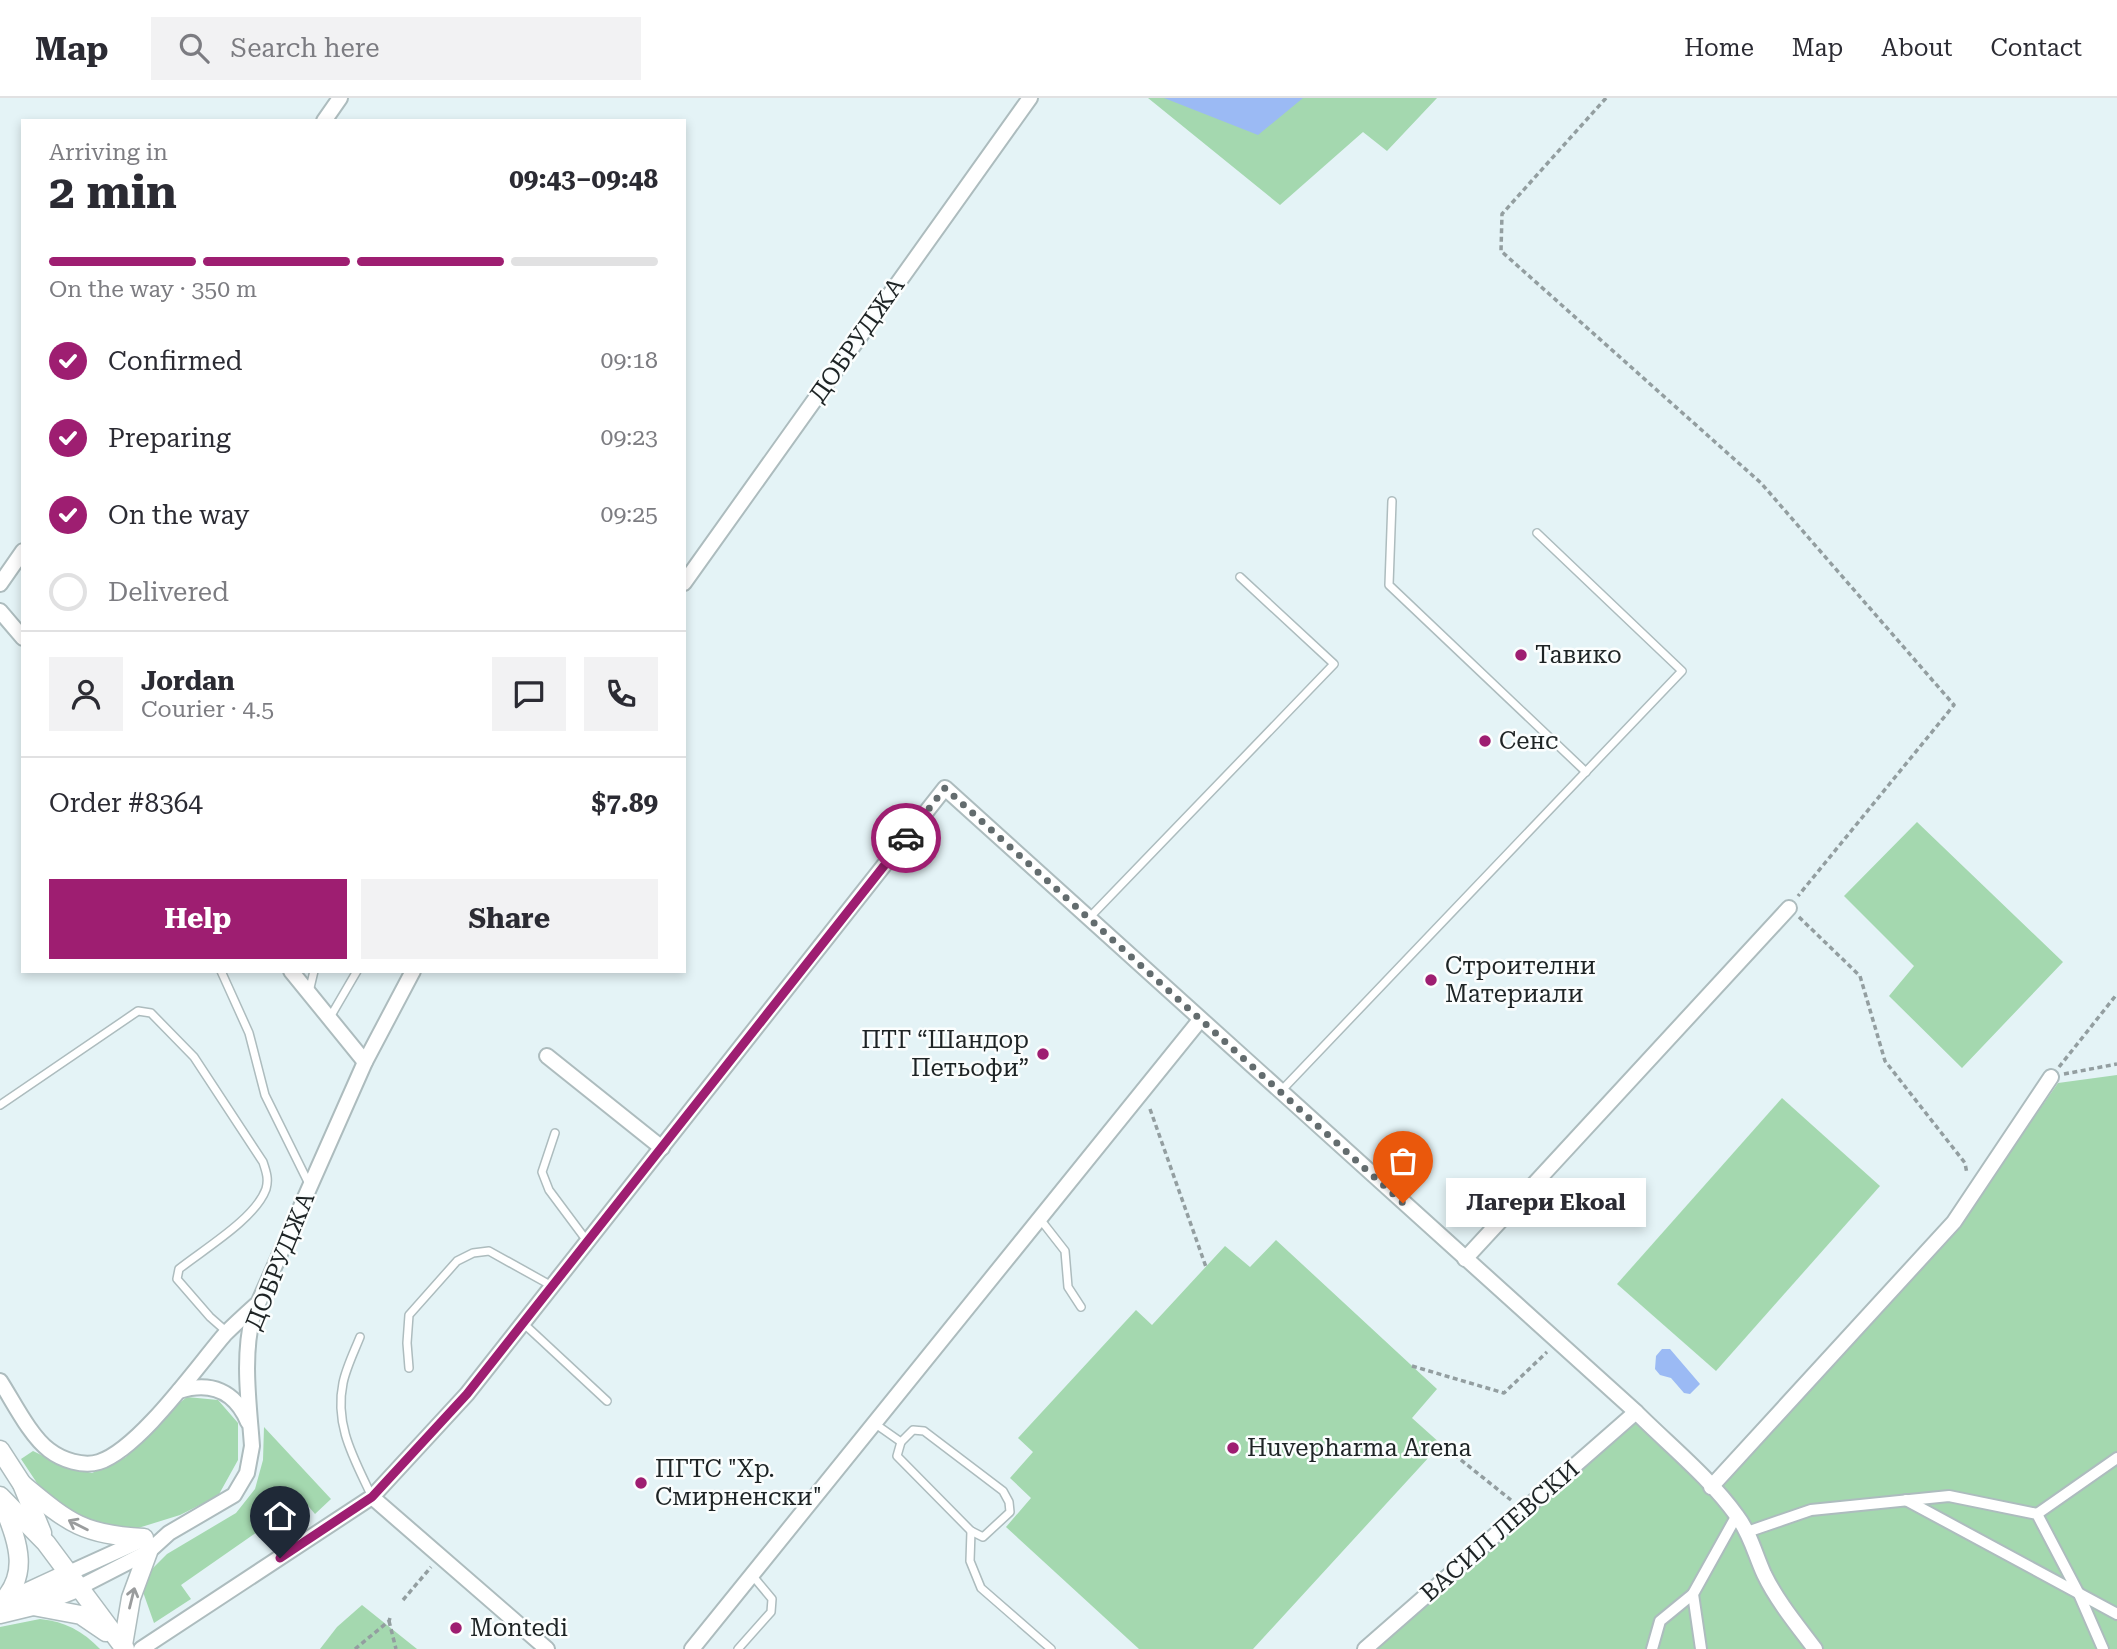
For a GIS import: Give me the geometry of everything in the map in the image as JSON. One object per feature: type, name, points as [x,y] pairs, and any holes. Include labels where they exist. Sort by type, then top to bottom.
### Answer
[{"type":"street","points":[[325,119],[340,98]]},
{"type":"street","name":"ДОБРУДЖА","points":[[686,580],[1030,98]]},
{"type":"street","points":[[0,584],[21,554]]},
{"type":"street","points":[[0,611],[21,636]]},
{"type":"street","points":[[141,1649],[372,1497],[467,1394],[945,788],[1636,1412],[1737,1515],[1765,1576],[1815,1649]]},
{"type":"street","points":[[1465,1259],[1789,908]]},
{"type":"street","points":[[293,973],[365,1062]]},
{"type":"street","name":"ДОБРУДЖА","points":[[74,1580],[169,1533],[234,1495],[247,1473],[251,1460],[247,1343],[249,1329],[365,1062],[412,973]]},
{"type":"street","points":[[692,1649],[1200,1020]]},
{"type":"street","points":[[547,1056],[662,1148]]},
{"type":"street","points":[[1711,1487],[1954,1222],[2051,1077]]},
{"type":"street","points":[[0,1381],[46,1449],[82,1464],[96,1463],[121,1451],[179,1391],[228,1332],[259,1302]]},
{"type":"street","points":[[179,1391],[201,1386],[221,1391],[237,1402],[251,1428]]},
{"type":"street","name":"ВАСИЛ ЛЕВСКИ","points":[[1364,1649],[1636,1412]]},
{"type":"street","points":[[0,1450],[22,1484],[46,1543]]},
{"type":"street","points":[[1747,1532],[1811,1510],[1949,1496],[2037,1514],[2117,1458]]},
{"type":"street","points":[[22,1484],[77,1526],[146,1545],[131,1598],[124,1647]]},
{"type":"street","points":[[0,1496],[46,1543],[124,1647]]},
{"type":"street","points":[[0,1496],[16,1538],[19,1554],[14,1586],[0,1604]]},
{"type":"street","points":[[372,1497],[547,1649]]},
{"type":"street","points":[[1906,1500],[2117,1614]]},
{"type":"street","points":[[2037,1514],[2079,1594],[2103,1649]]},
{"type":"street","points":[[1652,1649],[1660,1621],[1693,1594],[1737,1515]]},
{"type":"street","points":[[0,1604],[74,1580]]},
{"type":"street","points":[[0,1614],[33,1606],[74,1580]]},
{"type":"street","points":[[1693,1594],[1701,1649]]},
{"type":"street","points":[[33,1606],[81,1615],[124,1647]]},
{"type":"lane","points":[[1392,501],[1389,584],[1586,772]]},
{"type":"lane","points":[[1280,1092],[1682,671],[1538,533]]},
{"type":"lane","points":[[1089,918],[1334,664],[1240,578]]},
{"type":"lane","points":[[222,973],[249,1033],[265,1095],[310,1186]]},
{"type":"lane","points":[[309,993],[314,973]]},
{"type":"lane","points":[[329,1019],[356,973]]},
{"type":"lane","points":[[0,1105],[138,1011],[151,1013],[194,1057],[263,1162],[268,1174],[266,1188],[250,1213],[177,1272],[177,1279],[210,1317],[228,1332]]},
{"type":"lane","points":[[555,1133],[542,1172],[549,1190],[587,1242]]},
{"type":"lane","points":[[1040,1219],[1065,1251],[1068,1287],[1081,1307]]},
{"type":"lane","points":[[409,1368],[409,1315],[457,1261],[473,1253],[489,1251],[552,1286]]},
{"type":"lane","points":[[523,1323],[607,1401]]},
{"type":"lane","points":[[360,1337],[343,1384],[342,1414],[345,1441],[372,1497]]},
{"type":"lane","points":[[874,1423],[901,1442]]},
{"type":"lane","points":[[913,1430],[924,1431],[1003,1491],[1009,1502],[1010,1512],[983,1537],[971,1531],[897,1456],[901,1442],[913,1430]]},
{"type":"lane","points":[[971,1531],[970,1561],[981,1588],[1051,1649]]},
{"type":"lane","points":[[738,1649],[771,1612],[772,1599],[752,1575]]},
{"type":"path","points":[[1606,98],[1502,214],[1501,251],[1761,483],[1954,705],[1789,908],[1860,976],[1885,1060],[1965,1163],[1971,1197]]},
{"type":"path","points":[[2051,1077],[2117,995]]},
{"type":"path","points":[[2051,1077],[2117,1064]]},
{"type":"path","points":[[1143,1090],[1206,1267]]},
{"type":"path","points":[[1412,1366],[1504,1394],[1557,1342]]},
{"type":"path","points":[[1441,1444],[1523,1510]]},
{"type":"path","points":[[404,1600],[440,1556]]},
{"type":"path","points":[[355,1649],[389,1619],[396,1649]]},
{"type":"green space","points":[[1148,98],[1437,98],[1387,151],[1363,132],[1280,205]]},
{"type":"green space","points":[[1917,822],[2063,962],[1962,1068],[1889,996],[1914,966],[1844,896]]},
{"type":"green space","points":[[2117,1075],[2117,1649],[1369,1649],[1628,1415],[1711,1495],[1957,1228],[2058,1083]]},
{"type":"green space","points":[[1782,1098],[1880,1186],[1716,1371],[1617,1284]]},
{"type":"green space","name":"Huvepharma Arena","points":[[1276,1240],[1437,1389],[1412,1418],[1441,1444],[1253,1649],[1139,1649],[1006,1527],[1031,1498],[1010,1478],[1033,1452],[1018,1438],[1136,1310],[1152,1325],[1225,1246],[1250,1267]]},
{"type":"green space","points":[[187,1397],[218,1400],[238,1423],[238,1460],[218,1496],[180,1515],[135,1529],[94,1524],[45,1495],[21,1459],[33,1451],[64,1466],[92,1473],[126,1457],[165,1414]]},
{"type":"green space","points":[[264,1427],[331,1499],[315,1514],[303,1500],[181,1585],[191,1599],[154,1623],[143,1592],[151,1570],[167,1554],[236,1513],[255,1489],[263,1460]]},
{"type":"green space","points":[[362,1605],[417,1649],[320,1649],[337,1627]]},
{"type":"green space","points":[[40,1619],[73,1628],[100,1649],[0,1649],[0,1627]]},
{"type":"water","points":[[1164,98],[1303,98],[1258,135]]},
{"type":"water","points":[[1662,1349],[1670,1349],[1700,1384],[1690,1394],[1684,1393],[1671,1378],[1660,1375],[1655,1369],[1656,1356]]},
{"type":"way so far","points":[[906,838],[945,788],[1403,1203]]},
{"type":"place","name":"Тавико","points":[[1521,655]]},
{"type":"place","name":"Сенс","points":[[1485,741]]},
{"type":"place","name":"Строителни Материали","points":[[1431,980]]},
{"type":"place","name":"ПТГ “Шандор Петьофи”","points":[[1043,1054]]},
{"type":"place","name":"Лагери Ekoal","points":[[1403,1203]]},
{"type":"place","name":"Huvepharma Arena","points":[[1233,1448]]},
{"type":"place","name":"ПГТС \"Хр. Смирненски\"","points":[[641,1483]]},
{"type":"place","name":"Montedi","points":[[456,1628]]},
{"type":"route","points":[[280,1558],[372,1497],[467,1394],[906,838]]}]
